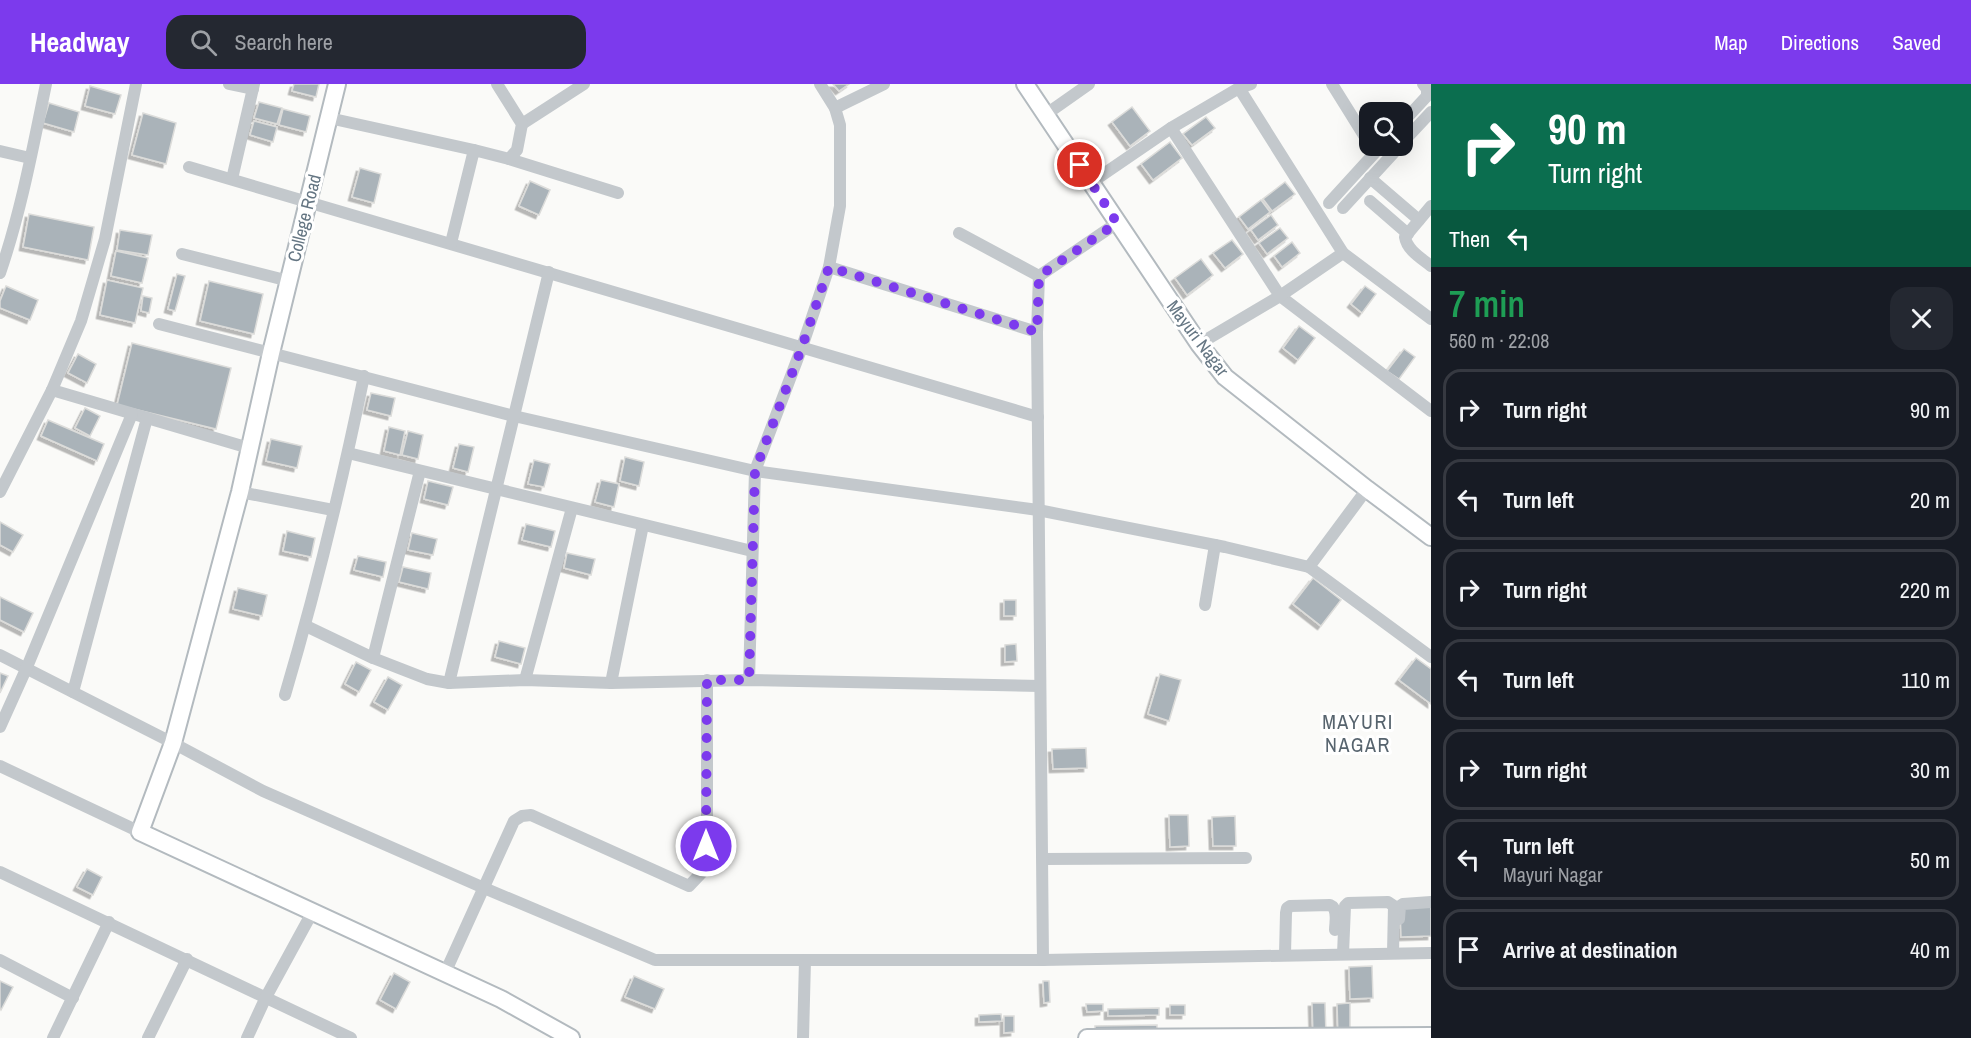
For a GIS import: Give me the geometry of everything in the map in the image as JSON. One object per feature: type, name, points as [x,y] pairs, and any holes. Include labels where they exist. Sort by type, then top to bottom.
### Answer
[{"type":"street","points":[[0,273],[30,158],[46,84]]},
{"type":"street","points":[[0,492],[52,390],[81,321],[105,239],[136,84]]},
{"type":"street","points":[[229,84],[254,87],[232,178]]},
{"type":"street","name":"College Road","points":[[140,832],[173,743],[240,492],[271,353],[337,84]]},
{"type":"street","points":[[497,84],[522,124],[517,150],[509,159]]},
{"type":"street","points":[[522,124],[584,84]]},
{"type":"street","points":[[749,680],[755,471],[802,347],[829,267],[840,206],[840,125],[835,108],[820,84]]},
{"type":"street","points":[[835,108],[884,84]]},
{"type":"street","name":"Mayuri Nagar","points":[[1025,84],[1199,345],[1226,377],[1431,537]]},
{"type":"street","points":[[1045,115],[1089,84]]},
{"type":"street","points":[[1332,84],[1359,125]]},
{"type":"street","points":[[1413,111],[1427,96],[1427,89],[1423,84]]},
{"type":"street","points":[[1092,182],[1171,128],[1245,86],[1343,254],[1431,320]]},
{"type":"street","points":[[1413,131],[1431,112]]},
{"type":"street","points":[[329,118],[509,159],[618,193]]},
{"type":"street","points":[[1171,128],[1280,296],[1431,411]]},
{"type":"street","points":[[451,243],[474,150]]},
{"type":"street","points":[[0,151],[30,158]]},
{"type":"street","points":[[1329,202],[1366,156]]},
{"type":"street","points":[[1343,207],[1390,156]]},
{"type":"street","points":[[189,167],[1038,417]]},
{"type":"street","points":[[1370,178],[1419,220]]},
{"type":"street","points":[[1370,201],[1408,234]]},
{"type":"street","points":[[1431,206],[1405,237],[1406,243],[1431,266]]},
{"type":"street","points":[[1039,276],[1117,223]]},
{"type":"street","points":[[959,233],[1039,276]]},
{"type":"street","points":[[182,254],[289,281]]},
{"type":"street","points":[[1199,345],[1280,296],[1343,254]]},
{"type":"street","points":[[829,267],[1037,332]]},
{"type":"street","points":[[449,683],[549,272]]},
{"type":"street","points":[[1039,276],[1038,510],[1043,960]]},
{"type":"street","points":[[159,324],[514,416],[755,471],[1038,510],[1215,545],[1309,567],[1431,657]]},
{"type":"street","points":[[285,695],[306,626],[348,453],[364,376]]},
{"type":"street","points":[[52,390],[249,448]]},
{"type":"street","points":[[0,727],[132,414]]},
{"type":"street","points":[[73,692],[147,418]]},
{"type":"street","points":[[348,453],[752,551]]},
{"type":"street","points":[[373,658],[420,471]]},
{"type":"street","points":[[1309,567],[1367,489]]},
{"type":"street","points":[[240,492],[333,510]]},
{"type":"street","points":[[525,680],[572,508]]},
{"type":"street","points":[[611,683],[643,525]]},
{"type":"street","points":[[1205,605],[1215,545]]},
{"type":"street","points":[[306,626],[373,658],[427,679],[449,683],[525,680],[611,683],[749,680],[1040,686]]},
{"type":"street","points":[[0,655],[263,791],[484,888],[656,960],[1043,960],[1431,953]]},
{"type":"street","points":[[445,973],[514,821],[522,816],[531,815],[689,886],[706,867],[707,680]]},
{"type":"street","points":[[0,766],[501,999],[571,1038]]},
{"type":"street","points":[[1043,859],[1246,858]]},
{"type":"street","points":[[0,872],[351,1038]]},
{"type":"street","points":[[1339,954],[1345,906],[1348,903],[1388,902],[1394,906],[1396,953]]},
{"type":"street","points":[[1396,953],[1400,906],[1431,902]]},
{"type":"street","points":[[1285,954],[1287,908],[1330,904],[1335,909],[1339,954]]},
{"type":"street","points":[[247,1038],[266,997],[314,911]]},
{"type":"street","points":[[53,1038],[109,922]]},
{"type":"street","points":[[148,1038],[187,959]]},
{"type":"street","points":[[0,960],[73,998]]},
{"type":"street","points":[[803,1038],[805,960]]},
{"type":"street","points":[[1086,1038],[1431,1036]]},
{"type":"building","points":[[294,84],[319,84],[316,97],[292,91]]},
{"type":"building","points":[[833,84],[849,84],[839,91]]},
{"type":"building","points":[[90,86],[121,95],[115,114],[85,106]]},
{"type":"building","points":[[259,102],[282,108],[277,124],[254,118]]},
{"type":"building","points":[[49,103],[79,112],[74,132],[43,123]]},
{"type":"building","points":[[1132,107],[1150,131],[1130,146],[1112,122]]},
{"type":"building","points":[[283,109],[310,116],[306,132],[279,125]]},
{"type":"building","points":[[143,113],[176,123],[166,164],[132,155]]},
{"type":"building","points":[[1206,117],[1215,128],[1192,145],[1183,134]]},
{"type":"building","points":[[254,121],[277,127],[273,142],[250,135]]},
{"type":"building","points":[[1170,142],[1182,158],[1153,180],[1141,164]]},
{"type":"building","points":[[360,168],[381,174],[374,203],[352,197]]},
{"type":"building","points":[[530,181],[550,190],[539,215],[519,206]]},
{"type":"building","points":[[1285,182],[1295,194],[1272,211],[1263,199]]},
{"type":"building","points":[[1261,200],[1270,212],[1248,229],[1239,217]]},
{"type":"building","points":[[29,214],[94,227],[88,260],[23,247]]},
{"type":"building","points":[[1271,215],[1278,225],[1258,240],[1251,230]]},
{"type":"building","points":[[1280,228],[1288,238],[1267,254],[1259,243]]},
{"type":"building","points":[[120,230],[152,235],[148,255],[117,250]]},
{"type":"building","points":[[1232,240],[1243,254],[1225,268],[1213,253]]},
{"type":"building","points":[[1292,242],[1300,253],[1282,267],[1274,256]]},
{"type":"building","points":[[116,251],[148,258],[142,283],[111,276]]},
{"type":"building","points":[[1201,259],[1213,275],[1187,295],[1175,278]]},
{"type":"building","points":[[177,274],[185,276],[175,311],[168,309]]},
{"type":"building","points":[[107,280],[143,288],[135,323],[100,315]]},
{"type":"building","points":[[209,281],[263,294],[254,334],[200,321]]},
{"type":"building","points":[[6,286],[38,300],[30,320],[0,308],[0,301]]},
{"type":"building","points":[[1365,286],[1376,294],[1362,313],[1351,304]]},
{"type":"building","points":[[143,296],[152,298],[149,313],[141,311]]},
{"type":"building","points":[[1299,326],[1315,338],[1298,360],[1283,348]]},
{"type":"building","points":[[132,343],[231,368],[216,429],[117,405]]},
{"type":"building","points":[[1404,349],[1415,357],[1399,379],[1387,371]]},
{"type":"building","points":[[78,354],[96,364],[87,383],[68,373]]},
{"type":"building","points":[[371,393],[395,398],[391,416],[367,410]]},
{"type":"building","points":[[85,408],[100,416],[90,436],[75,428]]},
{"type":"building","points":[[48,420],[104,444],[97,461],[41,436]]},
{"type":"building","points":[[389,427],[405,431],[400,455],[384,451]]},
{"type":"building","points":[[408,431],[423,435],[418,459],[402,455]]},
{"type":"building","points":[[271,439],[302,446],[297,468],[266,461]]},
{"type":"building","points":[[459,444],[474,447],[468,472],[453,468]]},
{"type":"building","points":[[625,457],[644,462],[639,486],[620,481]]},
{"type":"building","points":[[534,460],[550,464],[544,487],[528,484]]},
{"type":"building","points":[[601,480],[619,484],[614,507],[595,502]]},
{"type":"building","points":[[428,481],[453,487],[448,505],[424,499]]},
{"type":"building","points":[[0,522],[23,535],[13,552],[0,545]]},
{"type":"building","points":[[526,524],[555,531],[551,547],[522,540]]},
{"type":"building","points":[[287,531],[315,538],[311,557],[283,551]]},
{"type":"building","points":[[412,533],[437,539],[433,555],[408,550]]},
{"type":"building","points":[[567,553],[595,559],[591,575],[564,568]]},
{"type":"building","points":[[358,556],[386,562],[383,577],[354,570]]},
{"type":"building","points":[[403,567],[431,573],[428,589],[399,582]]},
{"type":"building","points":[[1313,578],[1341,600],[1321,626],[1293,604]]},
{"type":"building","points":[[238,588],[267,595],[262,616],[233,609]]},
{"type":"building","points":[[0,597],[33,613],[24,632],[0,620]]},
{"type":"building","points":[[1004,600],[1016,600],[1016,616],[1004,616]]},
{"type":"building","points":[[499,641],[525,648],[521,664],[495,657]]},
{"type":"building","points":[[1016,644],[1017,661],[1005,662],[1005,645]]},
{"type":"building","points":[[1416,658],[1431,669],[1431,704],[1399,680]]},
{"type":"building","points":[[356,662],[371,670],[359,692],[345,684]]},
{"type":"building","points":[[0,673],[8,676],[0,693]]},
{"type":"building","points":[[1160,674],[1181,680],[1169,721],[1148,714]]},
{"type":"building","points":[[388,677],[402,685],[388,710],[374,702]]},
{"type":"building","points":[[1086,748],[1087,768],[1053,769],[1052,749]]},
{"type":"building","points":[[1169,815],[1188,815],[1189,846],[1170,847]]},
{"type":"building","points":[[1235,816],[1236,846],[1213,846],[1212,817]]},
{"type":"building","points":[[87,869],[102,877],[93,895],[77,887]]},
{"type":"building","points":[[1431,906],[1431,936],[1401,937],[1400,907]]},
{"type":"building","points":[[1372,966],[1373,998],[1350,999],[1349,967]]},
{"type":"building","points":[[394,973],[410,982],[396,1009],[380,1000]]},
{"type":"building","points":[[634,976],[664,989],[655,1009],[625,997]]},
{"type":"building","points":[[0,981],[13,987],[1,1010],[0,1009]]},
{"type":"building","points":[[1043,981],[1049,981],[1050,1002],[1044,1003]]},
{"type":"building","points":[[1312,1003],[1325,1003],[1326,1035],[1313,1035]]},
{"type":"building","points":[[1350,1003],[1350,1035],[1338,1035],[1337,1004]]},
{"type":"building","points":[[1086,1004],[1103,1004],[1103,1011],[1087,1012]]},
{"type":"building","points":[[1170,1005],[1185,1005],[1185,1015],[1170,1015]]},
{"type":"building","points":[[1159,1008],[1159,1015],[1108,1016],[1108,1009]]},
{"type":"building","points":[[1001,1014],[1002,1021],[979,1022],[979,1015]]},
{"type":"building","points":[[1004,1016],[1014,1016],[1014,1032],[1004,1033]]},
{"type":"building","points":[[1157,1025],[1157,1034],[1095,1035],[1095,1026]]},
{"type":"district","name":"MAYURI NAGAR","points":[[1358,732]]},
{"type":"route","points":[[706,846],[707,680],[749,680],[755,471],[802,347],[829,267],[1037,332],[1039,276],[1117,223],[1080,165]]}]
